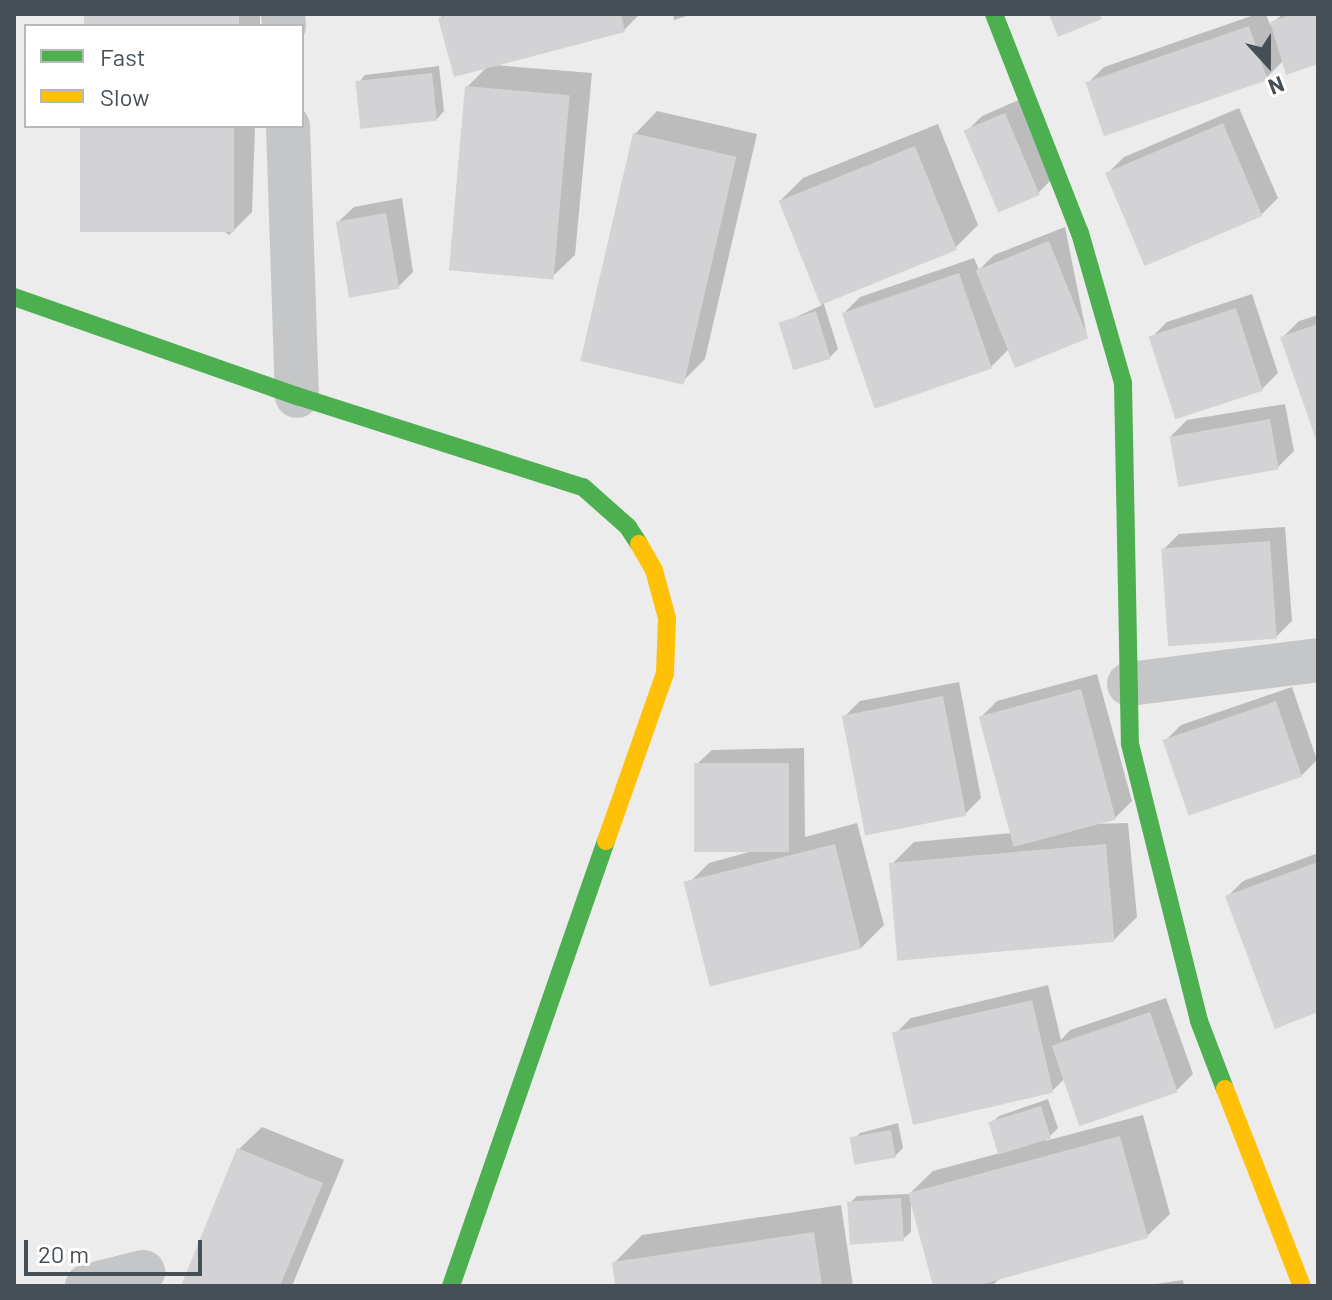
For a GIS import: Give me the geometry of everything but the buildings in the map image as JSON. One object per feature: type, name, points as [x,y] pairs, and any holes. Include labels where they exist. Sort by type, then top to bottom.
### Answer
[{"type":"street","points":[[994,14],[1080,233],[1123,383],[1130,744],[1199,1021],[1302,1286]]},
{"type":"street","points":[[288,128],[297,396]]},
{"type":"street","points":[[14,297],[297,396],[583,487],[628,527],[654,570],[667,618],[665,673],[451,1286]]},
{"type":"street","points":[[1129,684],[1318,660]]},
{"type":"street","points":[[87,1286],[143,1272]]},
{"type":"traffic: fast","points":[[994,14],[1080,233],[1123,383],[1130,744],[1199,1021],[1225,1089]]},
{"type":"traffic: fast","points":[[14,297],[297,396],[583,487],[628,527],[639,544]]},
{"type":"traffic: fast","points":[[451,1286],[606,841]]},
{"type":"traffic: slow","points":[[606,841],[665,673],[667,618],[654,570],[639,544]]},
{"type":"traffic: slow","points":[[1225,1089],[1302,1286]]}]
